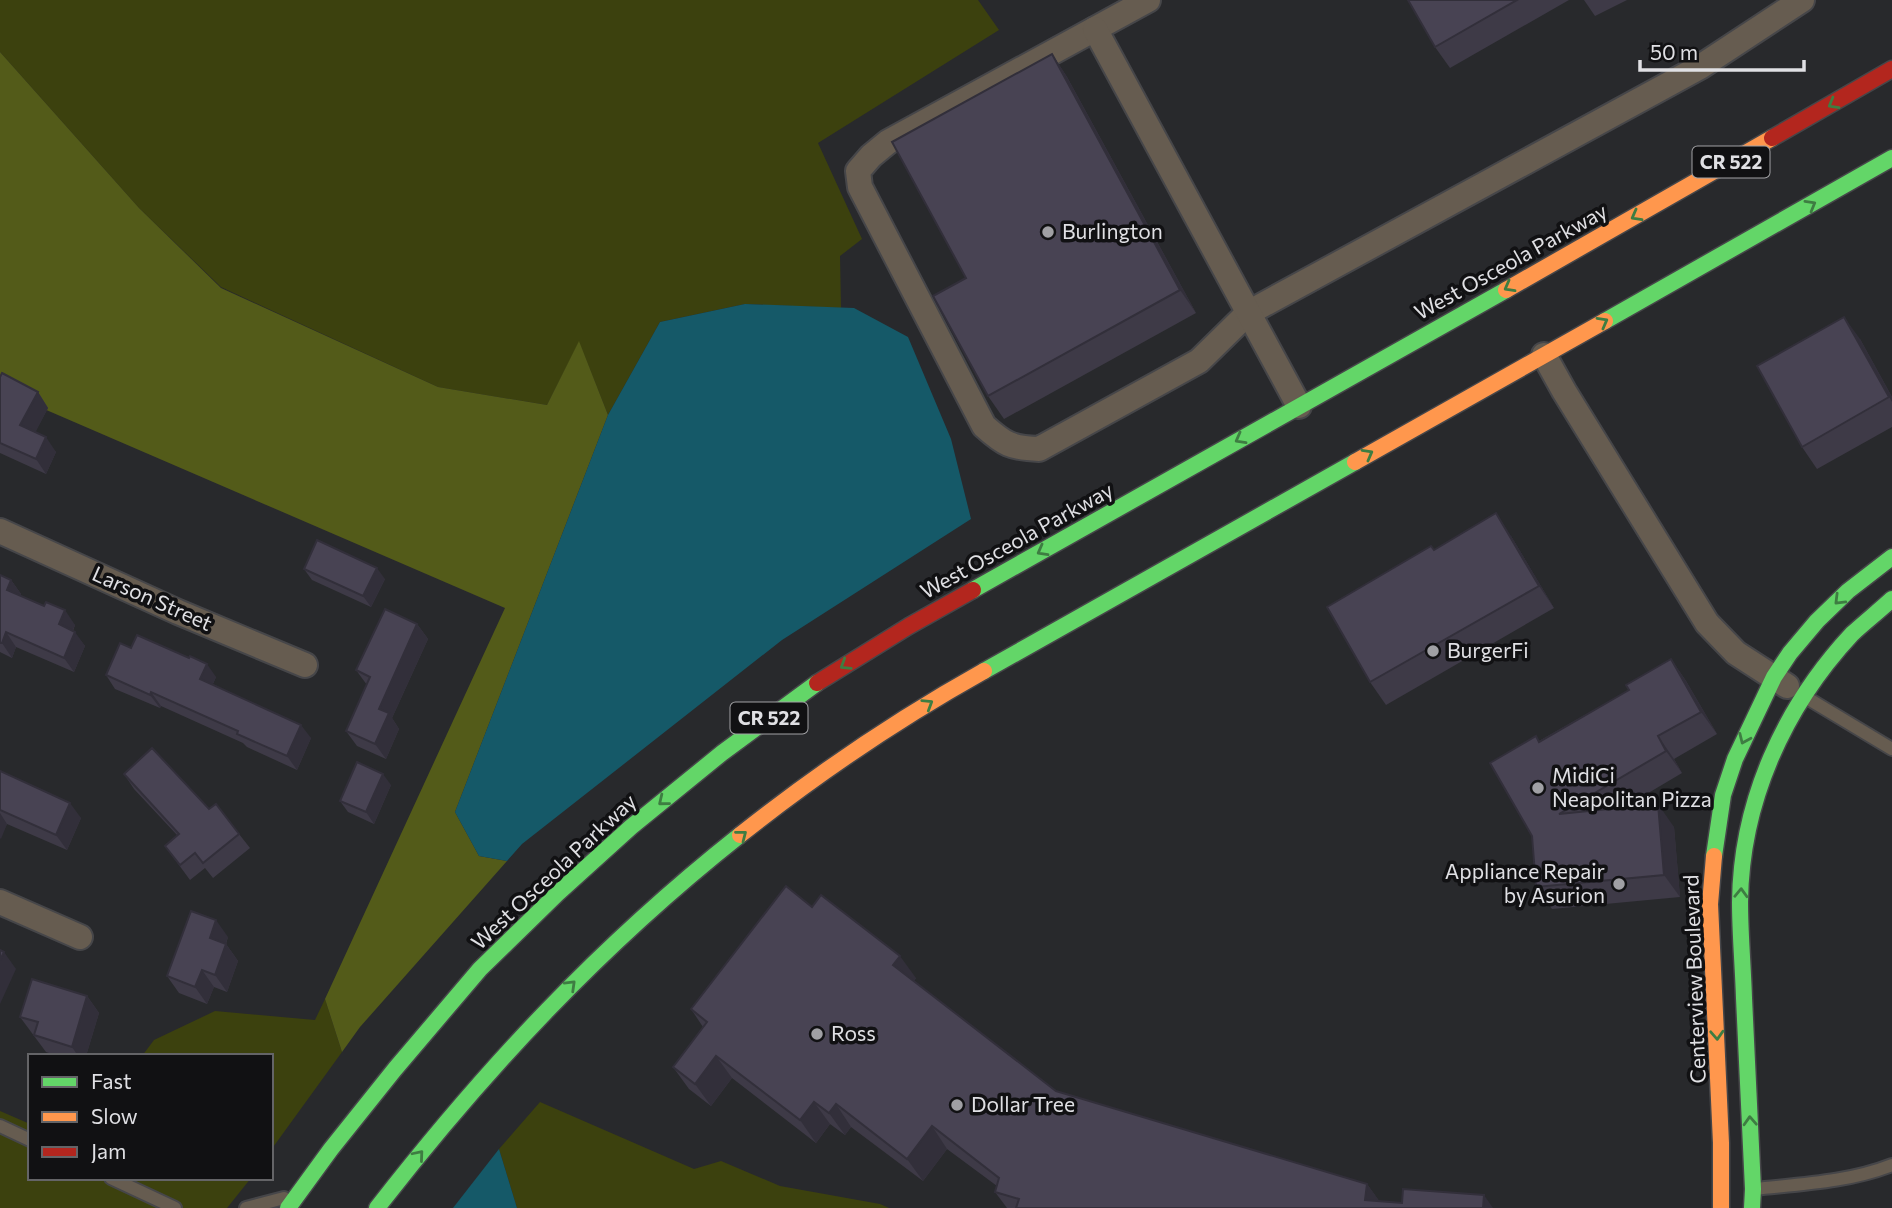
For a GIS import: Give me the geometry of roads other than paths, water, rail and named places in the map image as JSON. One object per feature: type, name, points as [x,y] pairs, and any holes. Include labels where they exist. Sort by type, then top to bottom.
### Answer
[{"type":"main road","name":"West Osceola Parkway","points":[[293,1201],[395,1069],[480,969],[631,827],[722,753],[823,679],[899,633],[1892,69]]},
{"type":"main road","points":[[377,1208],[478,1085],[553,1003],[634,925],[707,862],[861,747],[961,684],[1892,158]]},
{"type":"main road","name":"Centerview Boulevard","points":[[1721,1200],[1717,1032],[1711,944],[1712,872],[1723,795],[1735,759],[1774,677],[1790,653],[1848,591],[1892,558]]},
{"type":"main road","points":[[1753,1198],[1740,902],[1742,862],[1751,817],[1767,768],[1789,720],[1804,696],[1852,635],[1892,599]]},
{"type":"street","points":[[1148,0],[888,142],[858,171],[860,187],[984,426],[999,440],[1018,449],[1039,449],[1199,361],[1248,313],[1700,67],[1802,0]]},
{"type":"street","points":[[1095,29],[1299,406]]},
{"type":"street","points":[[1544,355],[1707,622],[1736,653],[1804,696]]},
{"type":"street","name":"Larson Street","points":[[0,531],[178,612],[305,665]]},
{"type":"street","points":[[0,902],[80,937]]},
{"type":"street","points":[[1721,1200],[1753,1198]]},
{"type":"lane","points":[[1804,696],[1892,749]]},
{"type":"lane","points":[[0,1126],[28,1139]]},
{"type":"lane","points":[[1753,1198],[1877,1171],[1892,1165]]},
{"type":"lane","points":[[115,1180],[173,1208]]},
{"type":"lane","points":[[246,1208],[293,1201]]},
{"type":"water","points":[[745,304],[854,308],[908,337],[951,439],[971,519],[782,640],[522,844],[507,861],[479,856],[455,812],[608,415],[660,322]]},
{"type":"water","points":[[499,1149],[517,1208],[453,1208]]},
{"type":"place","name":"Burlington","points":[[1048,232]]},
{"type":"place","name":"BurgerFi","points":[[1433,651]]},
{"type":"place","name":"MidiCi Neapolitan Pizza","points":[[1538,788]]},
{"type":"place","name":"Appliance Repair by Asurion","points":[[1619,884]]},
{"type":"place","name":"Ross","points":[[817,1034]]},
{"type":"place","name":"Dollar Tree","points":[[957,1105]]}]
